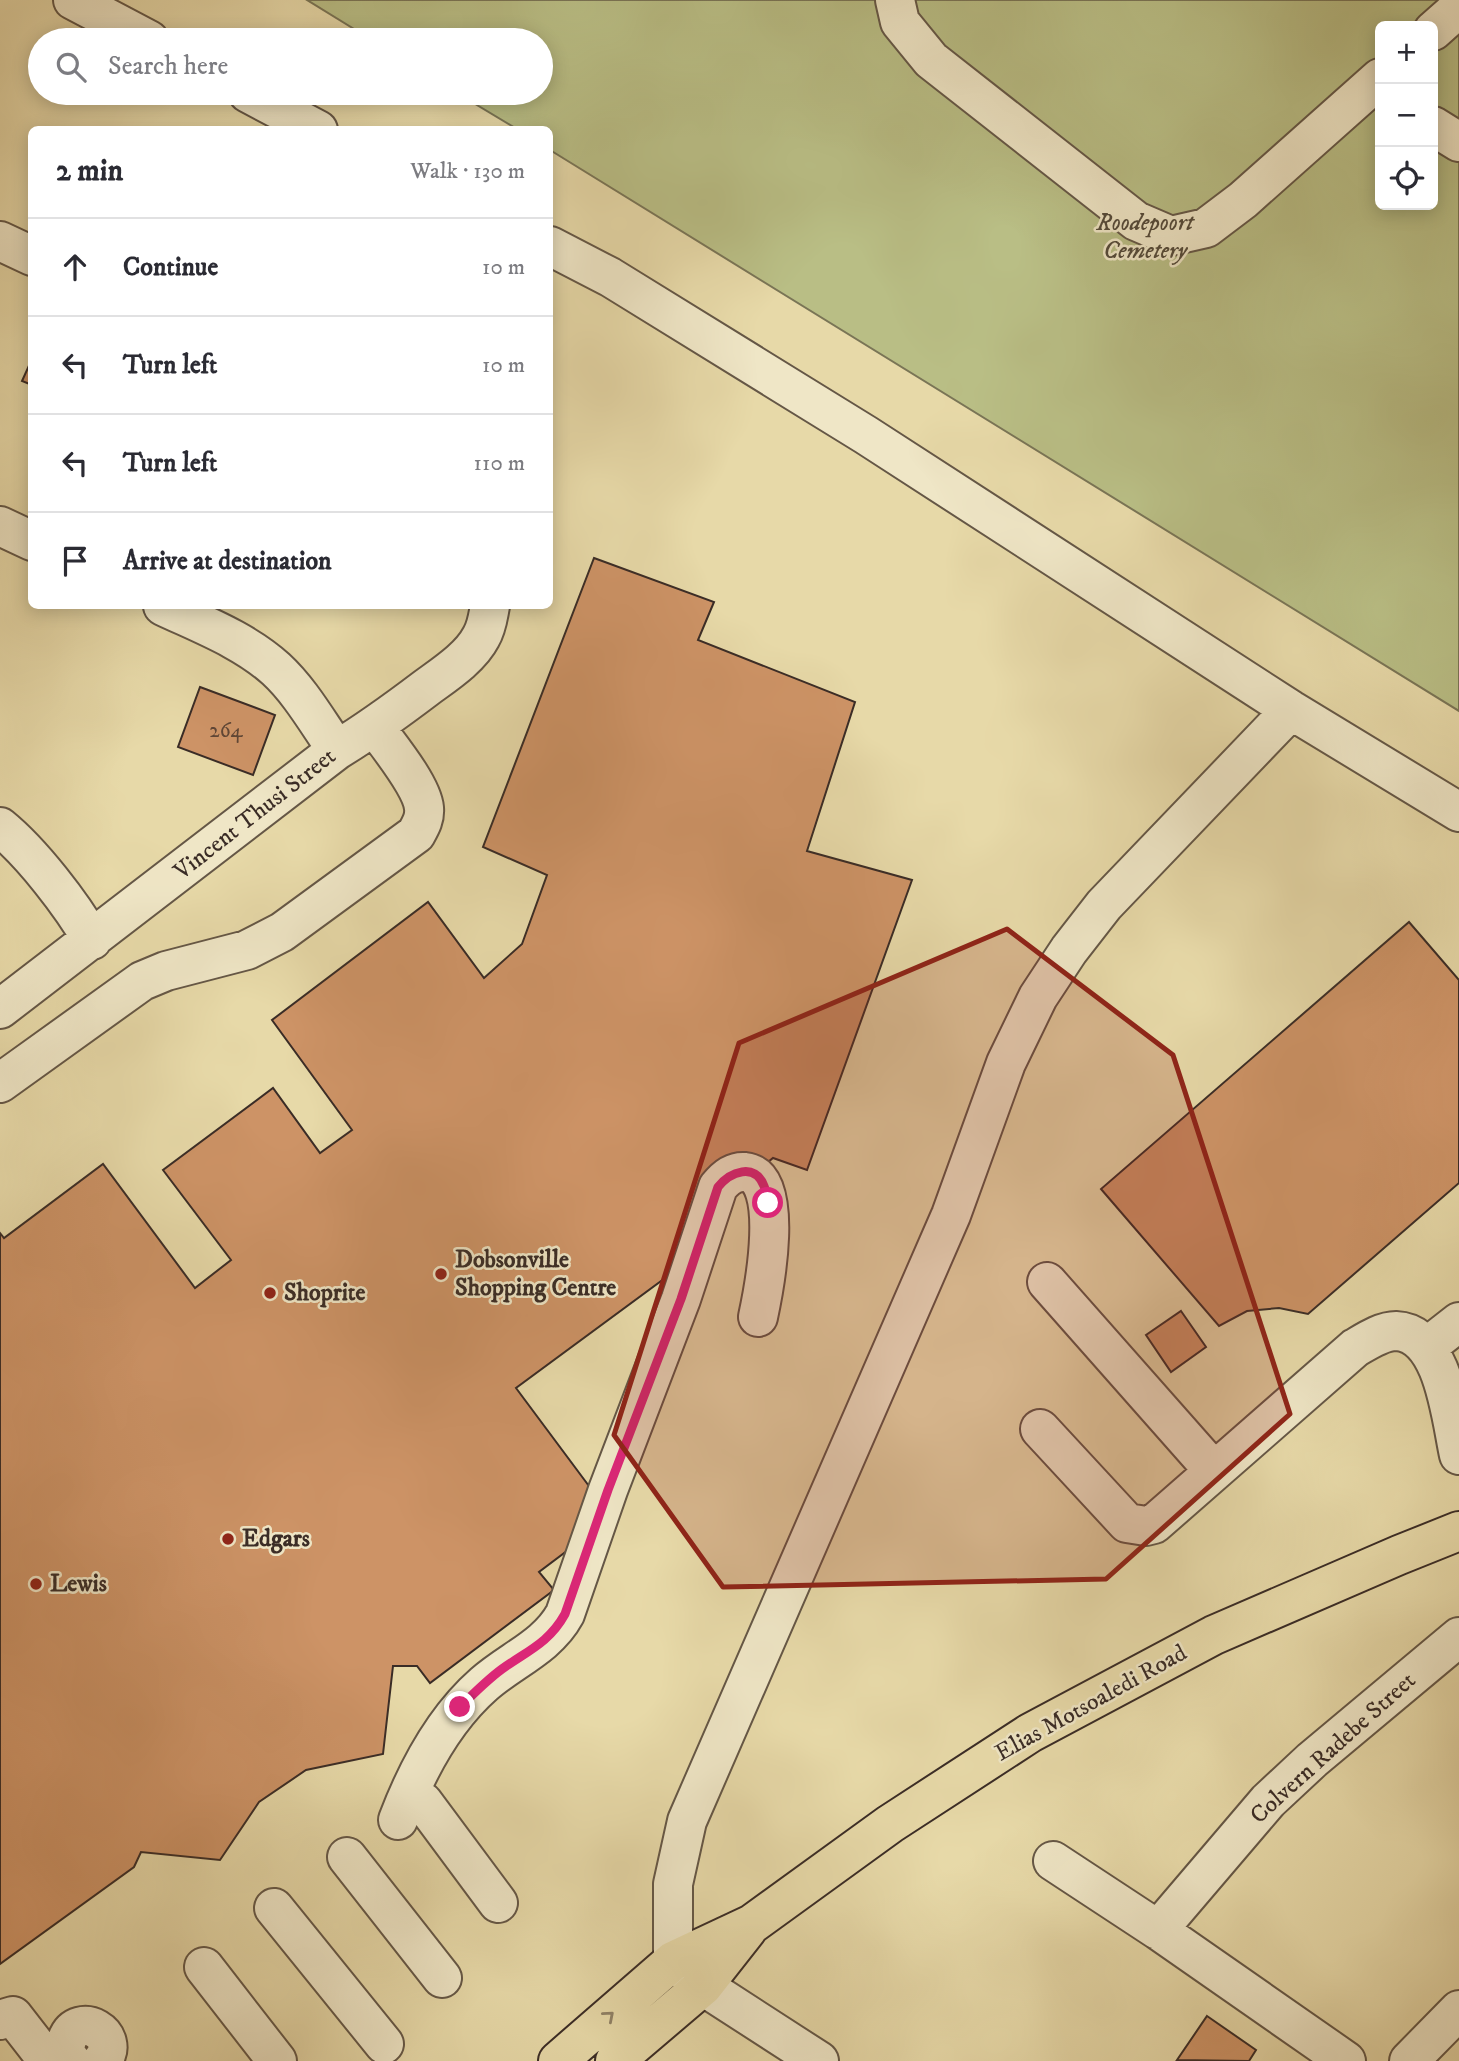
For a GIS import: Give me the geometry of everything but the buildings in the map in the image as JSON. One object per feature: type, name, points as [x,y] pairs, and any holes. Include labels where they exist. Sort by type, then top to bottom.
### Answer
[{"type":"main road","name":"Elias Motsoaledi Road","points":[[558,2061],[673,1961],[752,1924],[890,1824],[1030,1733],[1214,1634],[1459,1531]]},
{"type":"main road","name":"Elias Motsoaledi Road","points":[[615,2061],[703,1986],[752,1924]]},
{"type":"street","points":[[73,0],[126,28]]},
{"type":"street","points":[[895,0],[900,22],[931,60],[1136,221],[1171,236],[1206,228],[1243,201],[1375,88]]},
{"type":"street","points":[[1438,27],[1459,8]]},
{"type":"street","points":[[271,105],[310,126]]},
{"type":"street","points":[[1438,129],[1459,142]]},
{"type":"street","points":[[0,241],[28,254]]},
{"type":"street","points":[[553,247],[611,276],[855,427],[1291,710],[1459,811]]},
{"type":"street","points":[[0,526],[28,539]]},
{"type":"street","points":[[169,609],[253,651],[276,669],[292,686],[337,751]]},
{"type":"street","name":"Vincent Thusi Street","points":[[0,1009],[337,751],[375,727],[444,674],[481,638],[489,609]]},
{"type":"street","points":[[819,2061],[703,1986],[673,1961],[673,1884],[687,1821],[951,1215],[1006,1063],[1038,997],[1069,950],[1104,905],[1291,710]]},
{"type":"street","points":[[0,1083],[142,981],[166,971],[247,950],[282,932],[415,834],[423,821],[424,805],[410,776],[375,727]]},
{"type":"street","points":[[0,827],[20,845],[78,915],[92,940]]},
{"type":"street","points":[[498,1903],[411,1811],[411,1784],[460,1707],[501,1670],[556,1631],[565,1614],[608,1490],[681,1299],[718,1187],[731,1174],[741,1171],[759,1178],[768,1203],[768,1266],[758,1317]]},
{"type":"street","points":[[1047,1283],[1214,1471]]},
{"type":"street","points":[[1427,1347],[1459,1322]]},
{"type":"street","points":[[1040,1429],[1127,1523],[1138,1526],[1154,1524],[1355,1348],[1376,1336],[1395,1331],[1412,1335],[1427,1347],[1443,1380],[1459,1455]]},
{"type":"street","name":"Colvern Radebe Street","points":[[1158,1930],[1268,1801],[1459,1637]]},
{"type":"street","points":[[346,1857],[442,1978]]},
{"type":"street","points":[[1053,1861],[1158,1930],[1346,2061]]},
{"type":"street","points":[[274,1908],[384,2044]]},
{"type":"street","points":[[204,1968],[277,2061]]},
{"type":"street","points":[[1409,2061],[1459,2010]]},
{"type":"street","points":[[0,2020],[13,2016],[69,2060]]},
{"type":"highlighted area","points":[[1007,929],[1173,1055],[1290,1414],[1106,1579],[723,1587],[614,1435],[739,1043]]},
{"type":"green space","name":"Roodepoort Cemetery","points":[[307,0],[1459,0],[1459,711],[553,152],[553,126],[512,126],[477,105],[553,105],[553,28],[352,28]]},
{"type":"place","name":"Dobsonville Shopping Centre","points":[[441,1274]]},
{"type":"place","name":"Shoprite","points":[[270,1293]]},
{"type":"place","name":"Edgars","points":[[228,1539]]},
{"type":"place","name":"Lewis","points":[[36,1584]]},
{"type":"route","points":[[460,1707],[501,1670],[540,1645],[556,1631],[565,1614],[608,1490],[681,1299],[718,1187],[731,1174],[741,1171],[751,1174],[759,1178],[764,1186],[768,1203]]}]
